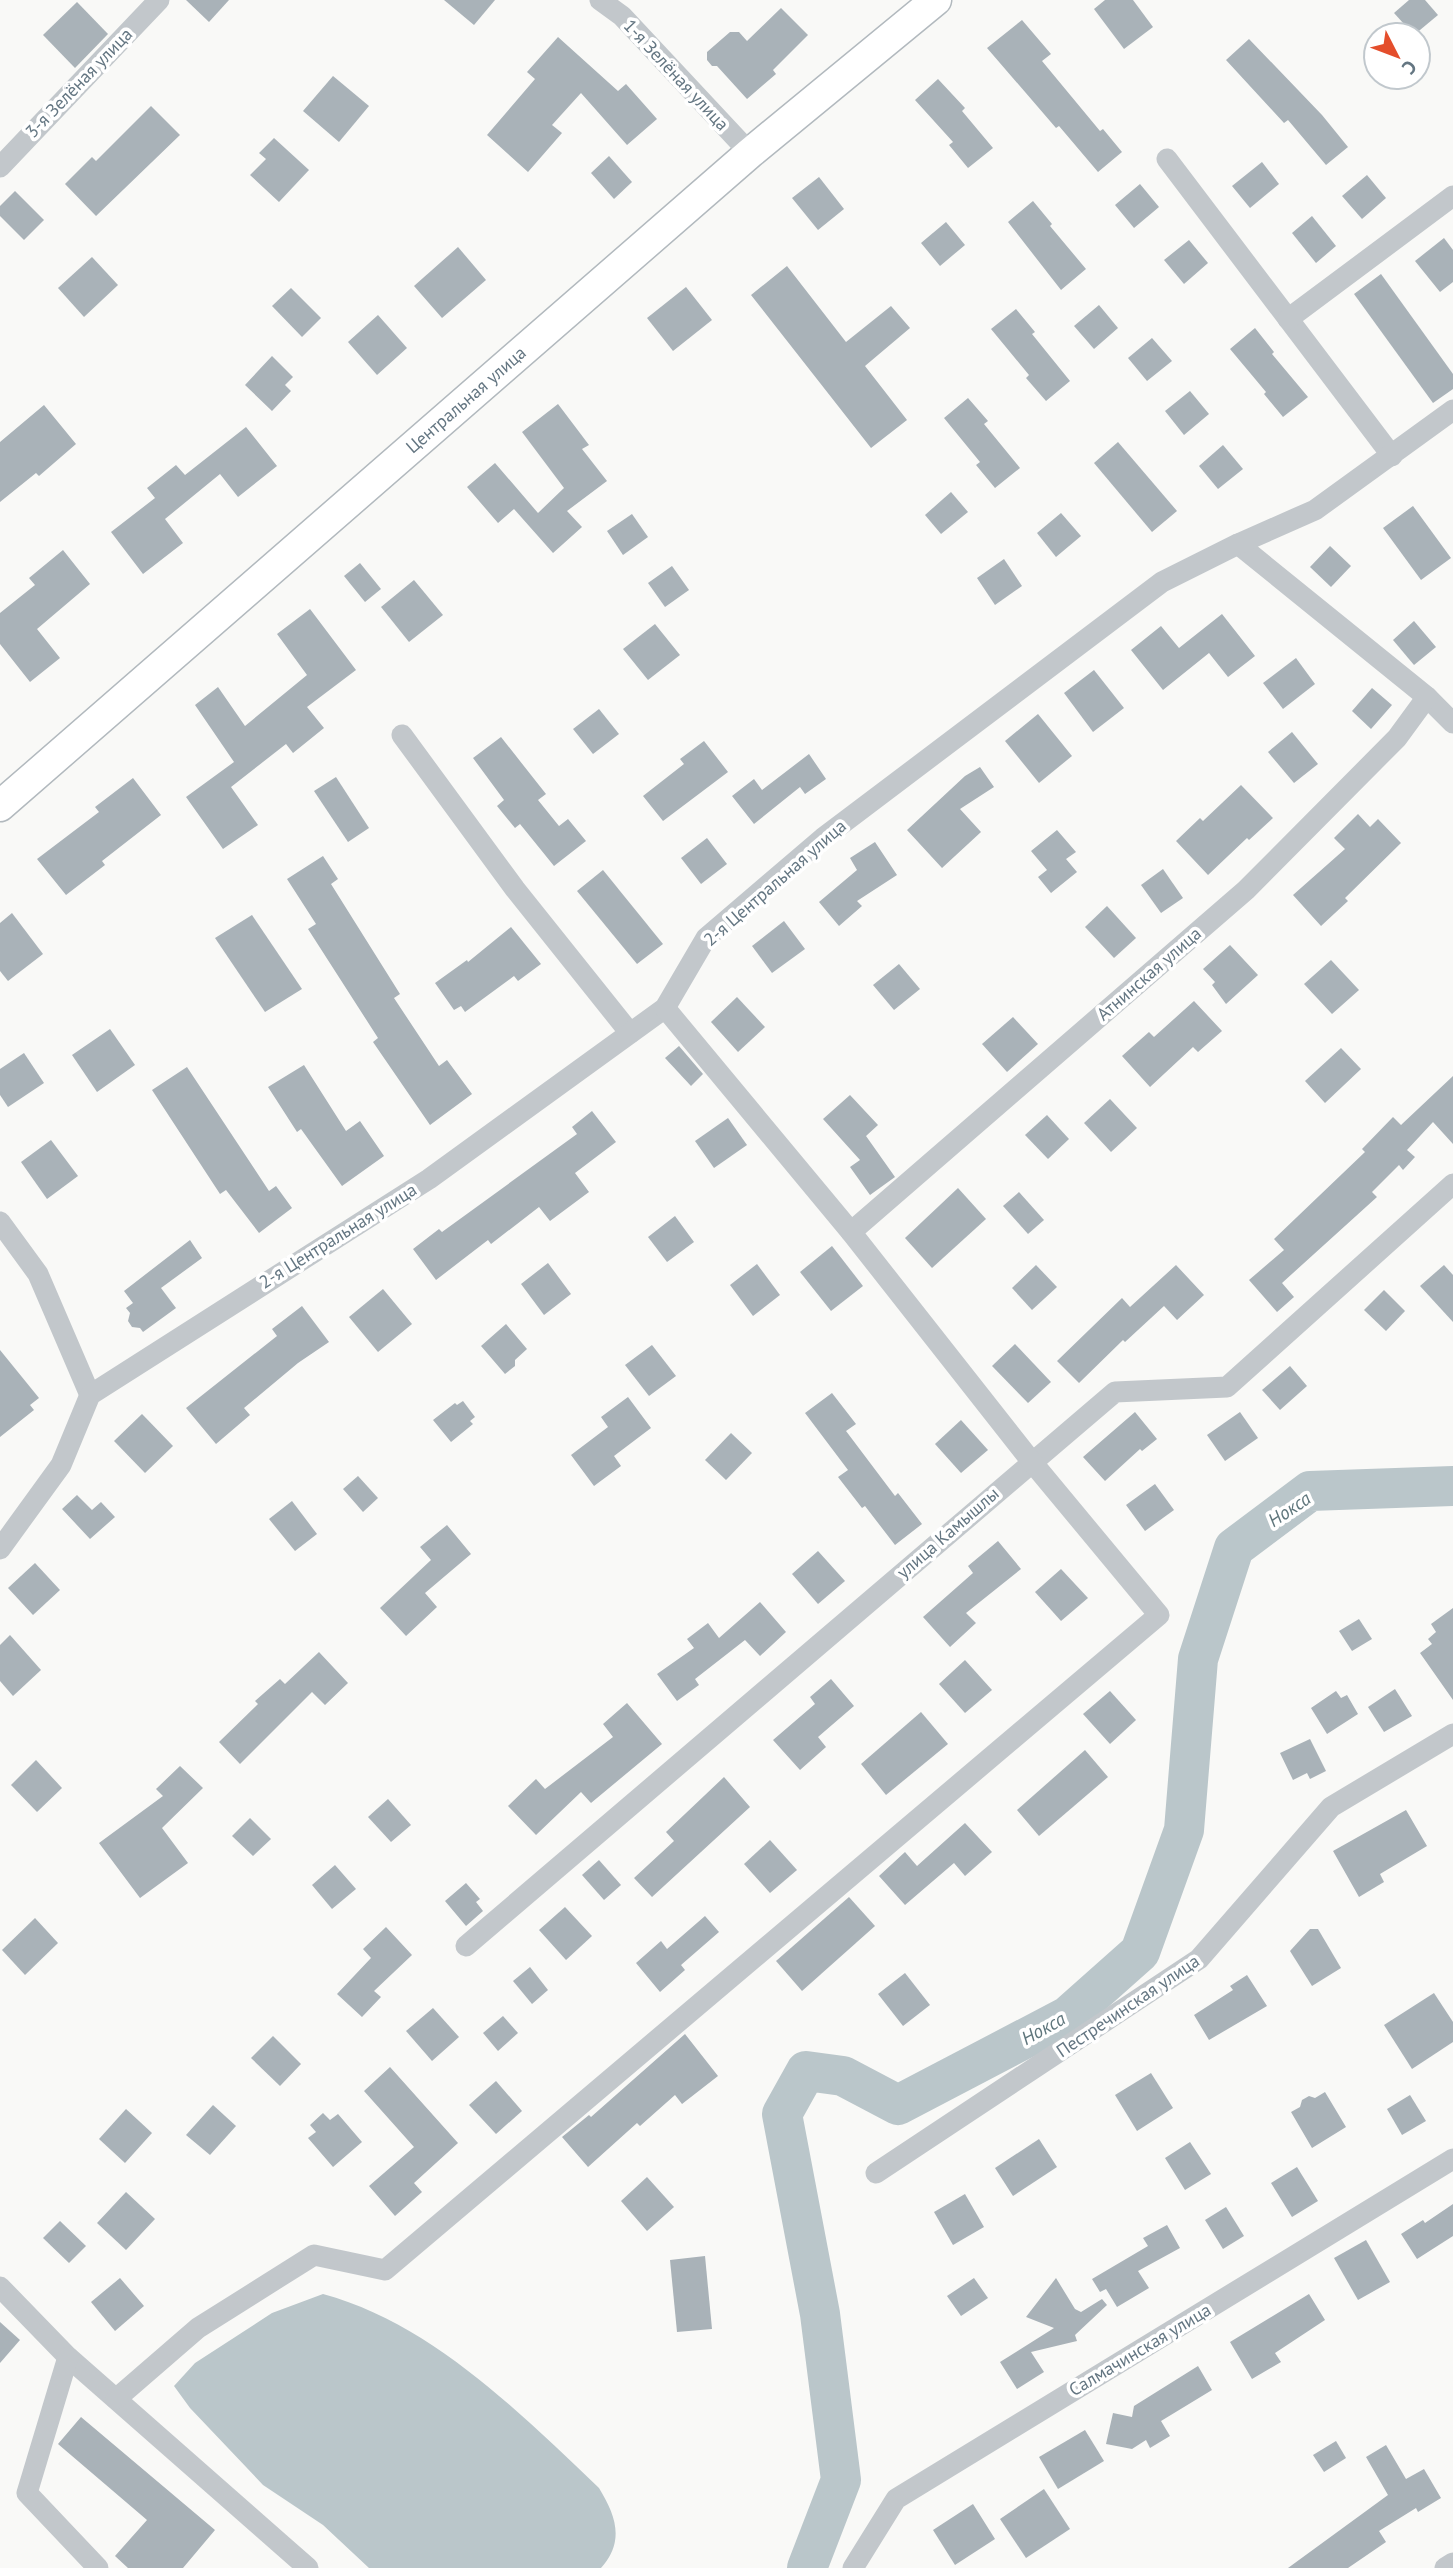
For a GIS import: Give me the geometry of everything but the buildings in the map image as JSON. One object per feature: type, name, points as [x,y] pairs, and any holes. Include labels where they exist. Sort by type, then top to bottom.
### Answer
[{"type":"street","name":"3-я Зелёная улица","points":[[0,167],[159,0]]},
{"type":"street","name":"1-я Зелёная улица","points":[[600,0],[622,16],[750,153]]},
{"type":"street","name":"Центральная улица","points":[[0,806],[750,153],[936,0]]},
{"type":"street","points":[[1167,159],[1392,456]]},
{"type":"street","points":[[1287,319],[1453,196]]},
{"type":"street","name":"2-я Центральная улица","points":[[90,1395],[429,1179],[665,1008],[706,938],[823,838],[1162,582],[1315,510],[1453,410]]},
{"type":"street","points":[[1238,544],[1427,697],[1453,723]]},
{"type":"street","name":"Атнинская улица","points":[[852,1232],[1246,890],[1397,738],[1427,697]]},
{"type":"street","points":[[402,735],[514,889],[630,1033]]},
{"type":"street","points":[[116,2399],[198,2328],[314,2255],[385,2270],[1159,1615],[1032,1462],[852,1232],[665,1008]]},
{"type":"street","name":"улица Камышлы","points":[[466,1946],[1115,1392],[1227,1387],[1453,1184]]},
{"type":"street","points":[[0,1222],[38,1273],[90,1395],[61,1465],[0,1549]]},
{"type":"street","name":"Пестречинская улица","points":[[876,2174],[1199,1959],[1331,1807],[1453,1734]]},
{"type":"street","name":"Салмачинская улица","points":[[853,2568],[895,2499],[1453,2159]]},
{"type":"street","points":[[0,2287],[68,2357],[308,2568]]},
{"type":"street","points":[[68,2357],[27,2493],[98,2568]]},
{"type":"street","points":[[1445,2568],[1453,2563]]},
{"type":"shaded area","points":[[323,2294],[363,2308],[401,2326],[437,2348],[505,2401],[599,2488],[610,2509],[615,2528],[613,2548],[601,2568],[369,2568],[323,2525],[263,2485],[190,2408],[174,2386],[195,2363],[272,2313]]},
{"type":"waterway","name":"Нокса","points":[[807,2568],[841,2480],[820,2314],[782,2114],[806,2071],[843,2076],[898,2105],[1068,2016],[1140,1952],[1184,1830],[1198,1659],[1234,1548],[1310,1491],[1453,1486]]}]
